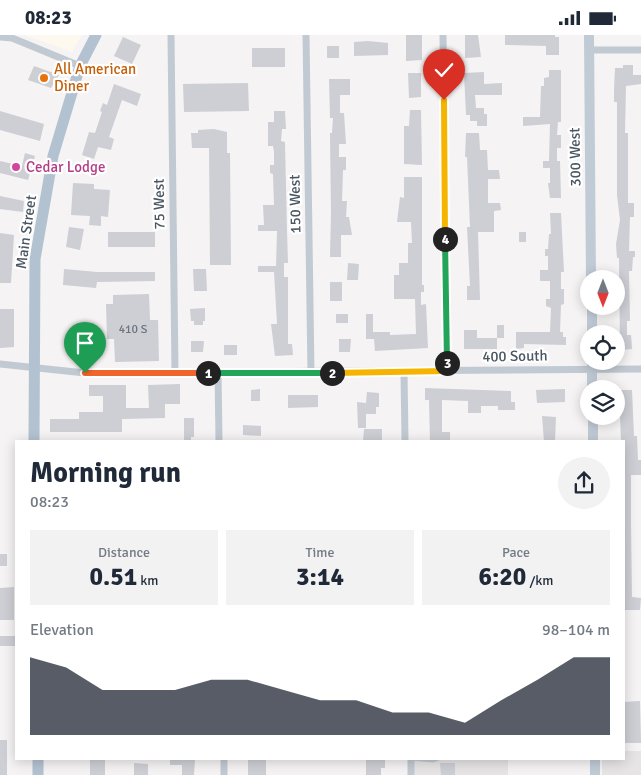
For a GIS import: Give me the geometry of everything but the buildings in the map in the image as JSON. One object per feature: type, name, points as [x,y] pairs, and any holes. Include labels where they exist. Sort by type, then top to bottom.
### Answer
[{"type":"main road","name":"Main Street","points":[[34,440],[35,259],[53,156],[80,66],[96,35]]},
{"type":"main road","points":[[38,760],[38,775]]},
{"type":"street","name":"75 West","points":[[171,35],[175,373]]},
{"type":"street","name":"150 West","points":[[306,35],[311,373]]},
{"type":"street","points":[[443,35],[447,371]]},
{"type":"street","name":"300 West","points":[[589,35],[591,270]]},
{"type":"street","points":[[0,37],[12,38],[80,66]]},
{"type":"street","points":[[589,50],[641,50]]},
{"type":"street","name":"400 South","points":[[0,364],[85,373],[404,372],[580,365]]},
{"type":"street","name":"400 South","points":[[625,368],[641,369]]},
{"type":"street","points":[[404,372],[405,440]]},
{"type":"street","points":[[218,373],[219,440]]},
{"type":"street","points":[[592,425],[593,440]]},
{"type":"street","points":[[224,760],[224,775]]},
{"type":"street","points":[[411,760],[411,775]]},
{"type":"street","points":[[595,760],[595,775]]},
{"type":"lane","points":[[422,760],[436,760]]},
{"type":"shaded area","points":[[25,35],[82,35],[72,52]]},
{"type":"shaded area","points":[[625,751],[641,751],[641,775],[602,775],[602,760],[625,760]]},
{"type":"shaded area","points":[[414,760],[508,760],[508,775],[414,775]]},
{"type":"place","name":"All American Diner","points":[[44,78]]},
{"type":"place","name":"Cedar Lodge","points":[[16,167]]},
{"type":"route","points":[[85,373],[447,371],[444,100]]}]
